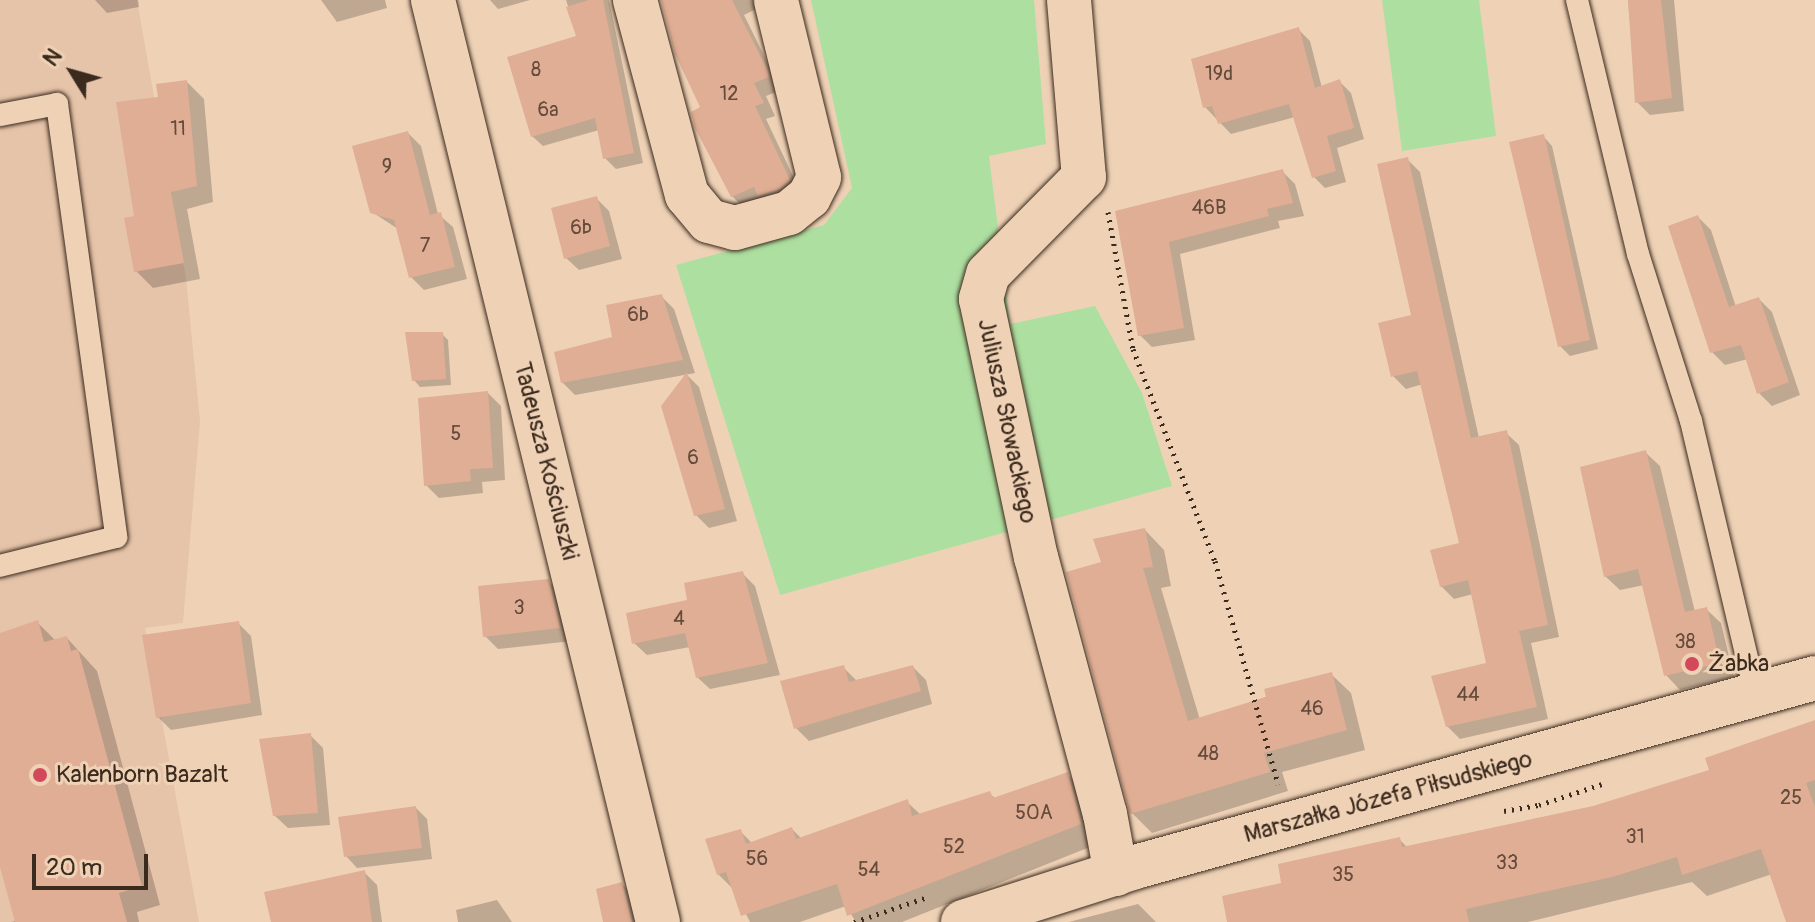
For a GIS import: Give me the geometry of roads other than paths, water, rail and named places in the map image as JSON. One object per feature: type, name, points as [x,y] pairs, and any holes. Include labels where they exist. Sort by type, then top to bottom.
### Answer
[{"type":"street","name":"Tadeusza Kościuszki","points":[[433,0],[658,922]]},
{"type":"street","points":[[635,0],[687,195],[709,221],[735,228],[771,222],[809,197],[819,177],[776,0]]},
{"type":"street","name":"Juliusza Słowackiego","points":[[1069,0],[1085,137],[1084,177],[988,274],[981,299],[1036,557],[1116,874]]},
{"type":"street","name":"Marszałka Józefa Piłsudskiego","points":[[963,922],[1284,825],[1756,697],[1815,678]]},
{"type":"lane","points":[[1577,0],[1638,254],[1691,421],[1756,697]]},
{"type":"lane","points":[[0,115],[57,104],[116,537],[0,566]]},
{"type":"place","name":"Żabka","points":[[1692,664]]},
{"type":"place","name":"Kalenborn Bazalt","points":[[40,775]]}]
